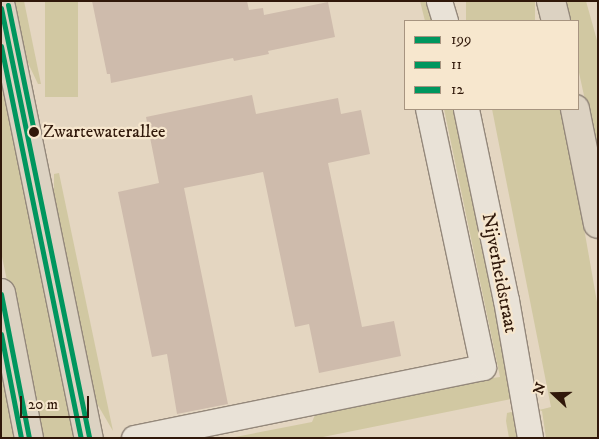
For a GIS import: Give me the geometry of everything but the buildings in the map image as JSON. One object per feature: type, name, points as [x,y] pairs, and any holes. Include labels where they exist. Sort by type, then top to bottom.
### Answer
[{"type":"main road","points":[[551,1],[556,20]]},
{"type":"main road","points":[[1,7],[89,438]]},
{"type":"main road","points":[[575,110],[598,224]]},
{"type":"main road","points":[[1,293],[29,438]]},
{"type":"street","points":[[439,1],[445,20]]},
{"type":"street","points":[[134,438],[483,367],[428,110]]},
{"type":"street","name":"Nijverheidstraat","points":[[466,110],[506,300],[530,438]]},
{"type":"shaded area","points":[[9,1],[24,1],[41,84],[38,84],[17,40]]},
{"type":"shaded area","points":[[45,1],[78,1],[78,97],[45,97]]},
{"type":"shaded area","points":[[420,1],[431,1],[434,13],[431,20],[425,20]]},
{"type":"shaded area","points":[[466,1],[535,1],[535,20],[466,20]]},
{"type":"shaded area","points":[[562,1],[586,1],[598,44],[598,160],[579,73],[579,20],[567,20]]},
{"type":"shaded area","points":[[1,83],[75,438],[40,438],[1,252]]},
{"type":"shaded area","points":[[444,110],[458,110],[483,220],[511,399],[318,438],[230,438],[312,422],[317,410],[438,386],[500,377]]},
{"type":"shaded area","points":[[492,110],[560,110],[584,228],[598,308],[598,438],[546,438],[542,411],[539,410],[551,407]]},
{"type":"shaded area","points":[[59,173],[113,431],[89,390],[54,222],[54,174]]},
{"type":"shaded area","points":[[1,373],[4,383],[15,438],[1,438]]},
{"type":"shaded area","points":[[507,413],[515,414],[520,438],[509,438],[506,421]]},
{"type":"transit line","name":"12","points":[[8,5],[34,132]]},
{"type":"transit line","name":"199","points":[[1,8],[89,438]]},
{"type":"transit line","name":"11","points":[[1,46],[81,438]]},
{"type":"transit line","name":"199","points":[[1,294],[29,438]]},
{"type":"transit line","name":"11","points":[[1,334],[21,438]]},
{"type":"place","name":"Zwartewaterallee","points":[[34,132]]}]
